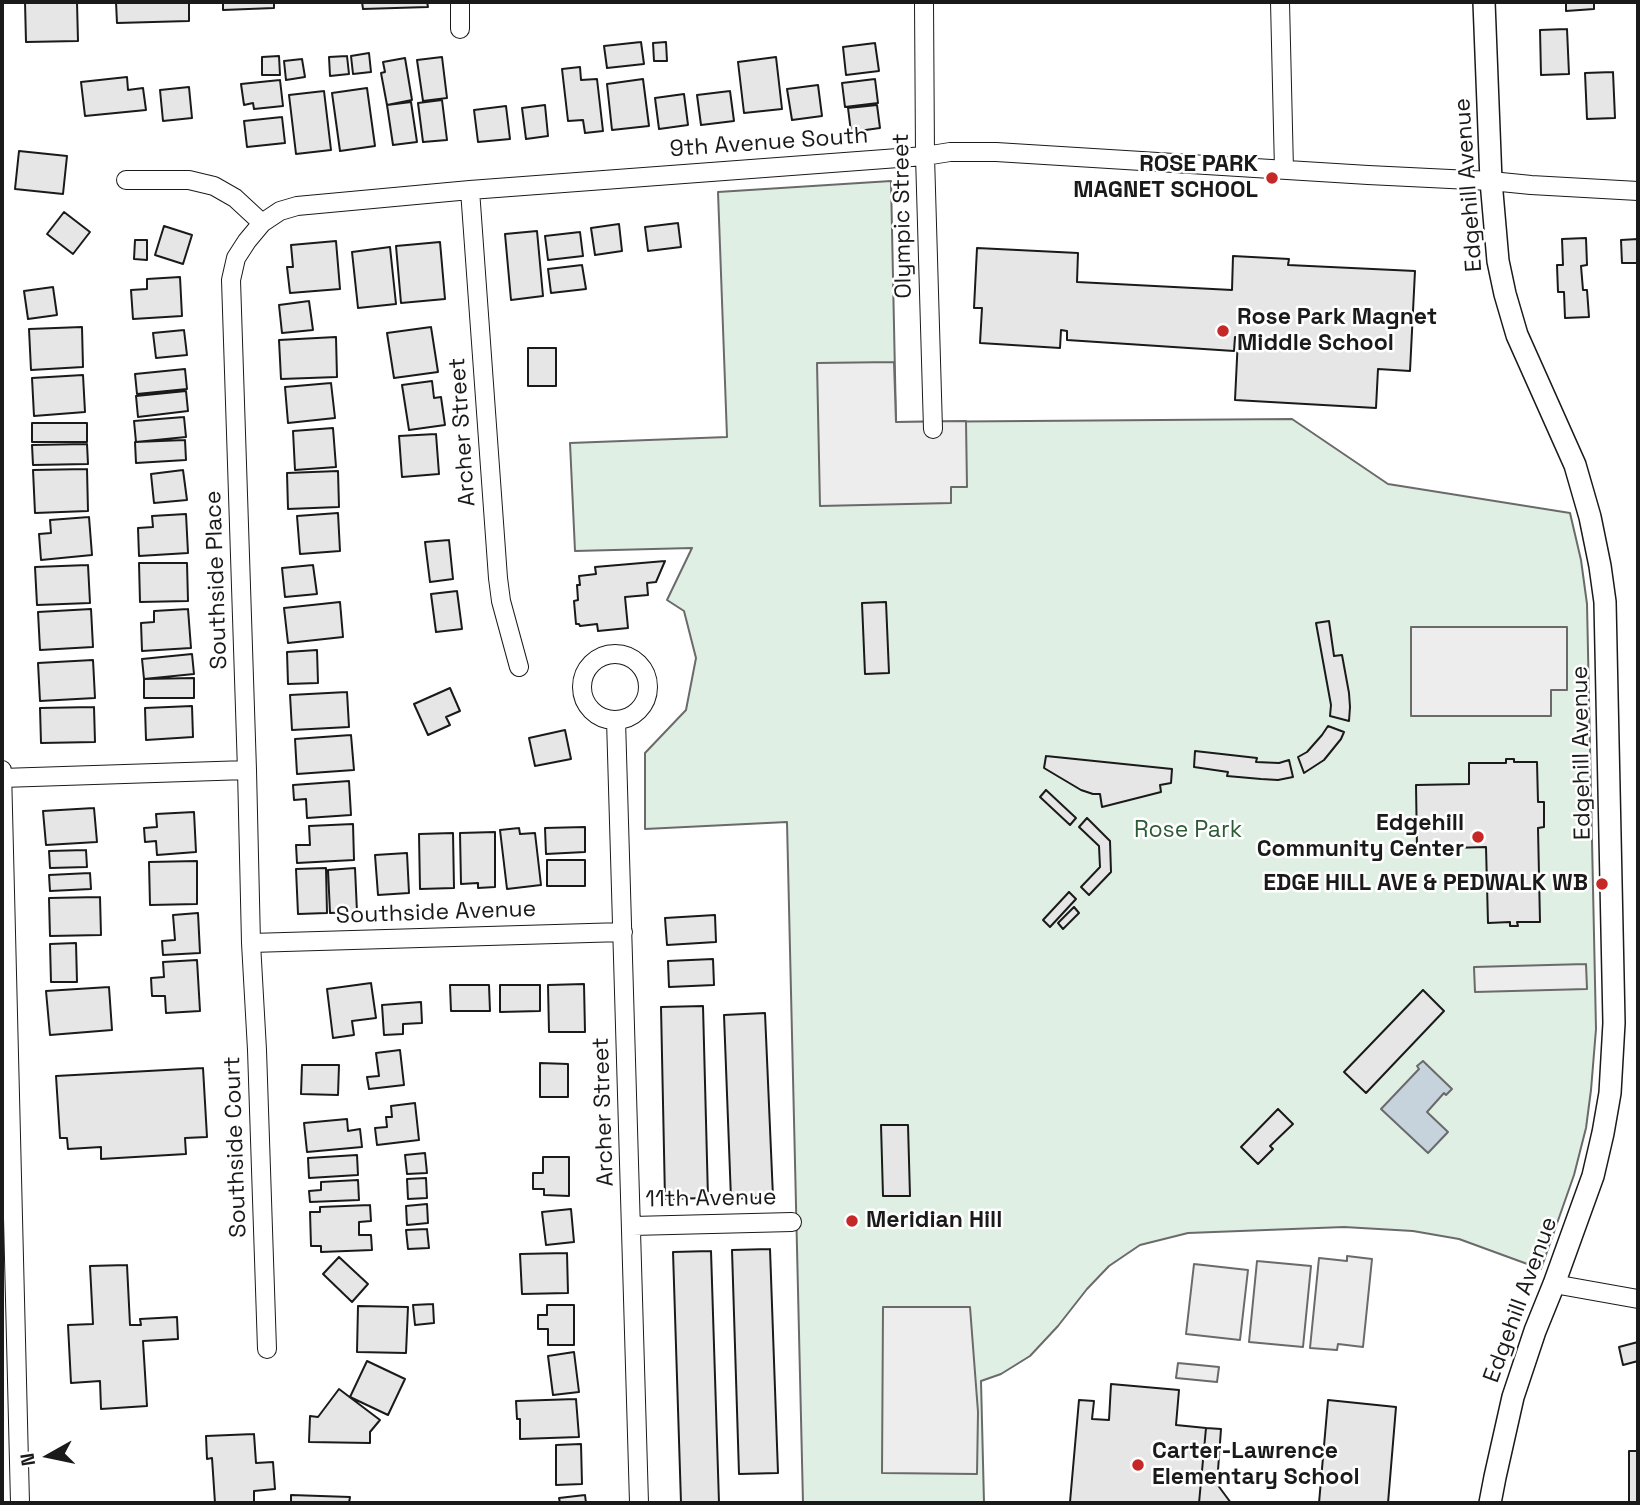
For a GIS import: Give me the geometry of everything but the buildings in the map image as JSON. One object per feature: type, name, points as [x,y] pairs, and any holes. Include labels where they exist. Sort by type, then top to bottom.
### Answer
[{"type":"street","points":[[460,2],[460,29]]},
{"type":"street","name":"Olympic Street","points":[[924,2],[925,156],[933,429]]},
{"type":"street","points":[[1280,2],[1284,170]]},
{"type":"street","name":"Edgehill Avenue","points":[[1484,2],[1491,181],[1498,261],[1517,335],[1574,465],[1590,517],[1605,602],[1614,1011],[1610,1093],[1593,1175],[1513,1397],[1490,1503]]},
{"type":"street","name":"9th Avenue South","points":[[262,223],[280,211],[296,206],[950,152],[996,152],[1638,191]]},
{"type":"street","points":[[125,180],[189,180],[214,186],[235,198],[262,223]]},
{"type":"street","name":"Archer Street","points":[[470,190],[498,578],[501,601],[519,667]]},
{"type":"street","name":"Southside Place","points":[[251,943],[231,280],[236,257],[262,223]]},
{"type":"street","name":"Archer Street","points":[[616,720],[639,1503]]},
{"type":"street","points":[[2,770],[20,1503]]},
{"type":"street","points":[[2,778],[247,770]]},
{"type":"street","name":"Southside Avenue","points":[[251,943],[624,932]]},
{"type":"street","name":"Southside Court","points":[[251,943],[267,1349]]},
{"type":"street","name":"11th Avenue","points":[[632,1226],[792,1222]]},
{"type":"street","points":[[1554,1284],[1638,1299]]},
{"type":"green space","name":"Rose Park","points":[[891,181],[896,422],[1292,419],[1388,484],[1570,513],[1581,560],[1587,604],[1596,1029],[1586,1128],[1574,1175],[1541,1269],[1459,1239],[1413,1231],[1344,1227],[1188,1233],[1140,1245],[1109,1266],[1030,1356],[1001,1374],[981,1381],[984,1503],[803,1503],[787,822],[645,829],[645,753],[686,710],[696,658],[684,611],[667,600],[692,548],[575,551],[570,443],[727,437],[718,192]]},
{"type":"shaded area","points":[[894,362],[896,422],[966,421],[967,487],[951,487],[951,503],[820,506],[817,363]]},
{"type":"shaded area","points":[[1411,627],[1567,627],[1567,690],[1551,690],[1551,716],[1411,716]]},
{"type":"shaded area","points":[[1586,964],[1587,989],[1475,992],[1474,967]]},
{"type":"shaded area","points":[[1423,1061],[1452,1089],[1446,1095],[1444,1093],[1427,1112],[1448,1132],[1428,1153],[1381,1109],[1419,1069],[1417,1066]]},
{"type":"shaded area","points":[[1347,1256],[1372,1259],[1363,1347],[1338,1344],[1337,1350],[1310,1348],[1319,1258],[1347,1261]]},
{"type":"shaded area","points":[[1257,1261],[1311,1266],[1303,1347],[1249,1342]]},
{"type":"shaded area","points":[[1194,1264],[1248,1270],[1240,1340],[1186,1334]]},
{"type":"shaded area","points":[[883,1307],[970,1307],[978,1412],[977,1474],[882,1473]]},
{"type":"shaded area","points":[[1178,1363],[1219,1367],[1217,1382],[1176,1378]]},
{"type":"place","name":"ROSE PARK MAGNET SCHOOL","points":[[1272,178]]},
{"type":"place","name":"Rose Park Magnet Middle School","points":[[1223,331]]},
{"type":"place","name":"Edgehill Community Center","points":[[1478,837]]},
{"type":"place","name":"EDGE HILL AVE & PEDWALK WB","points":[[1602,884]]},
{"type":"place","name":"Meridian Hill","points":[[852,1221]]},
{"type":"place","name":"Carter-Lawrence Elementary School","points":[[1138,1465]]}]
